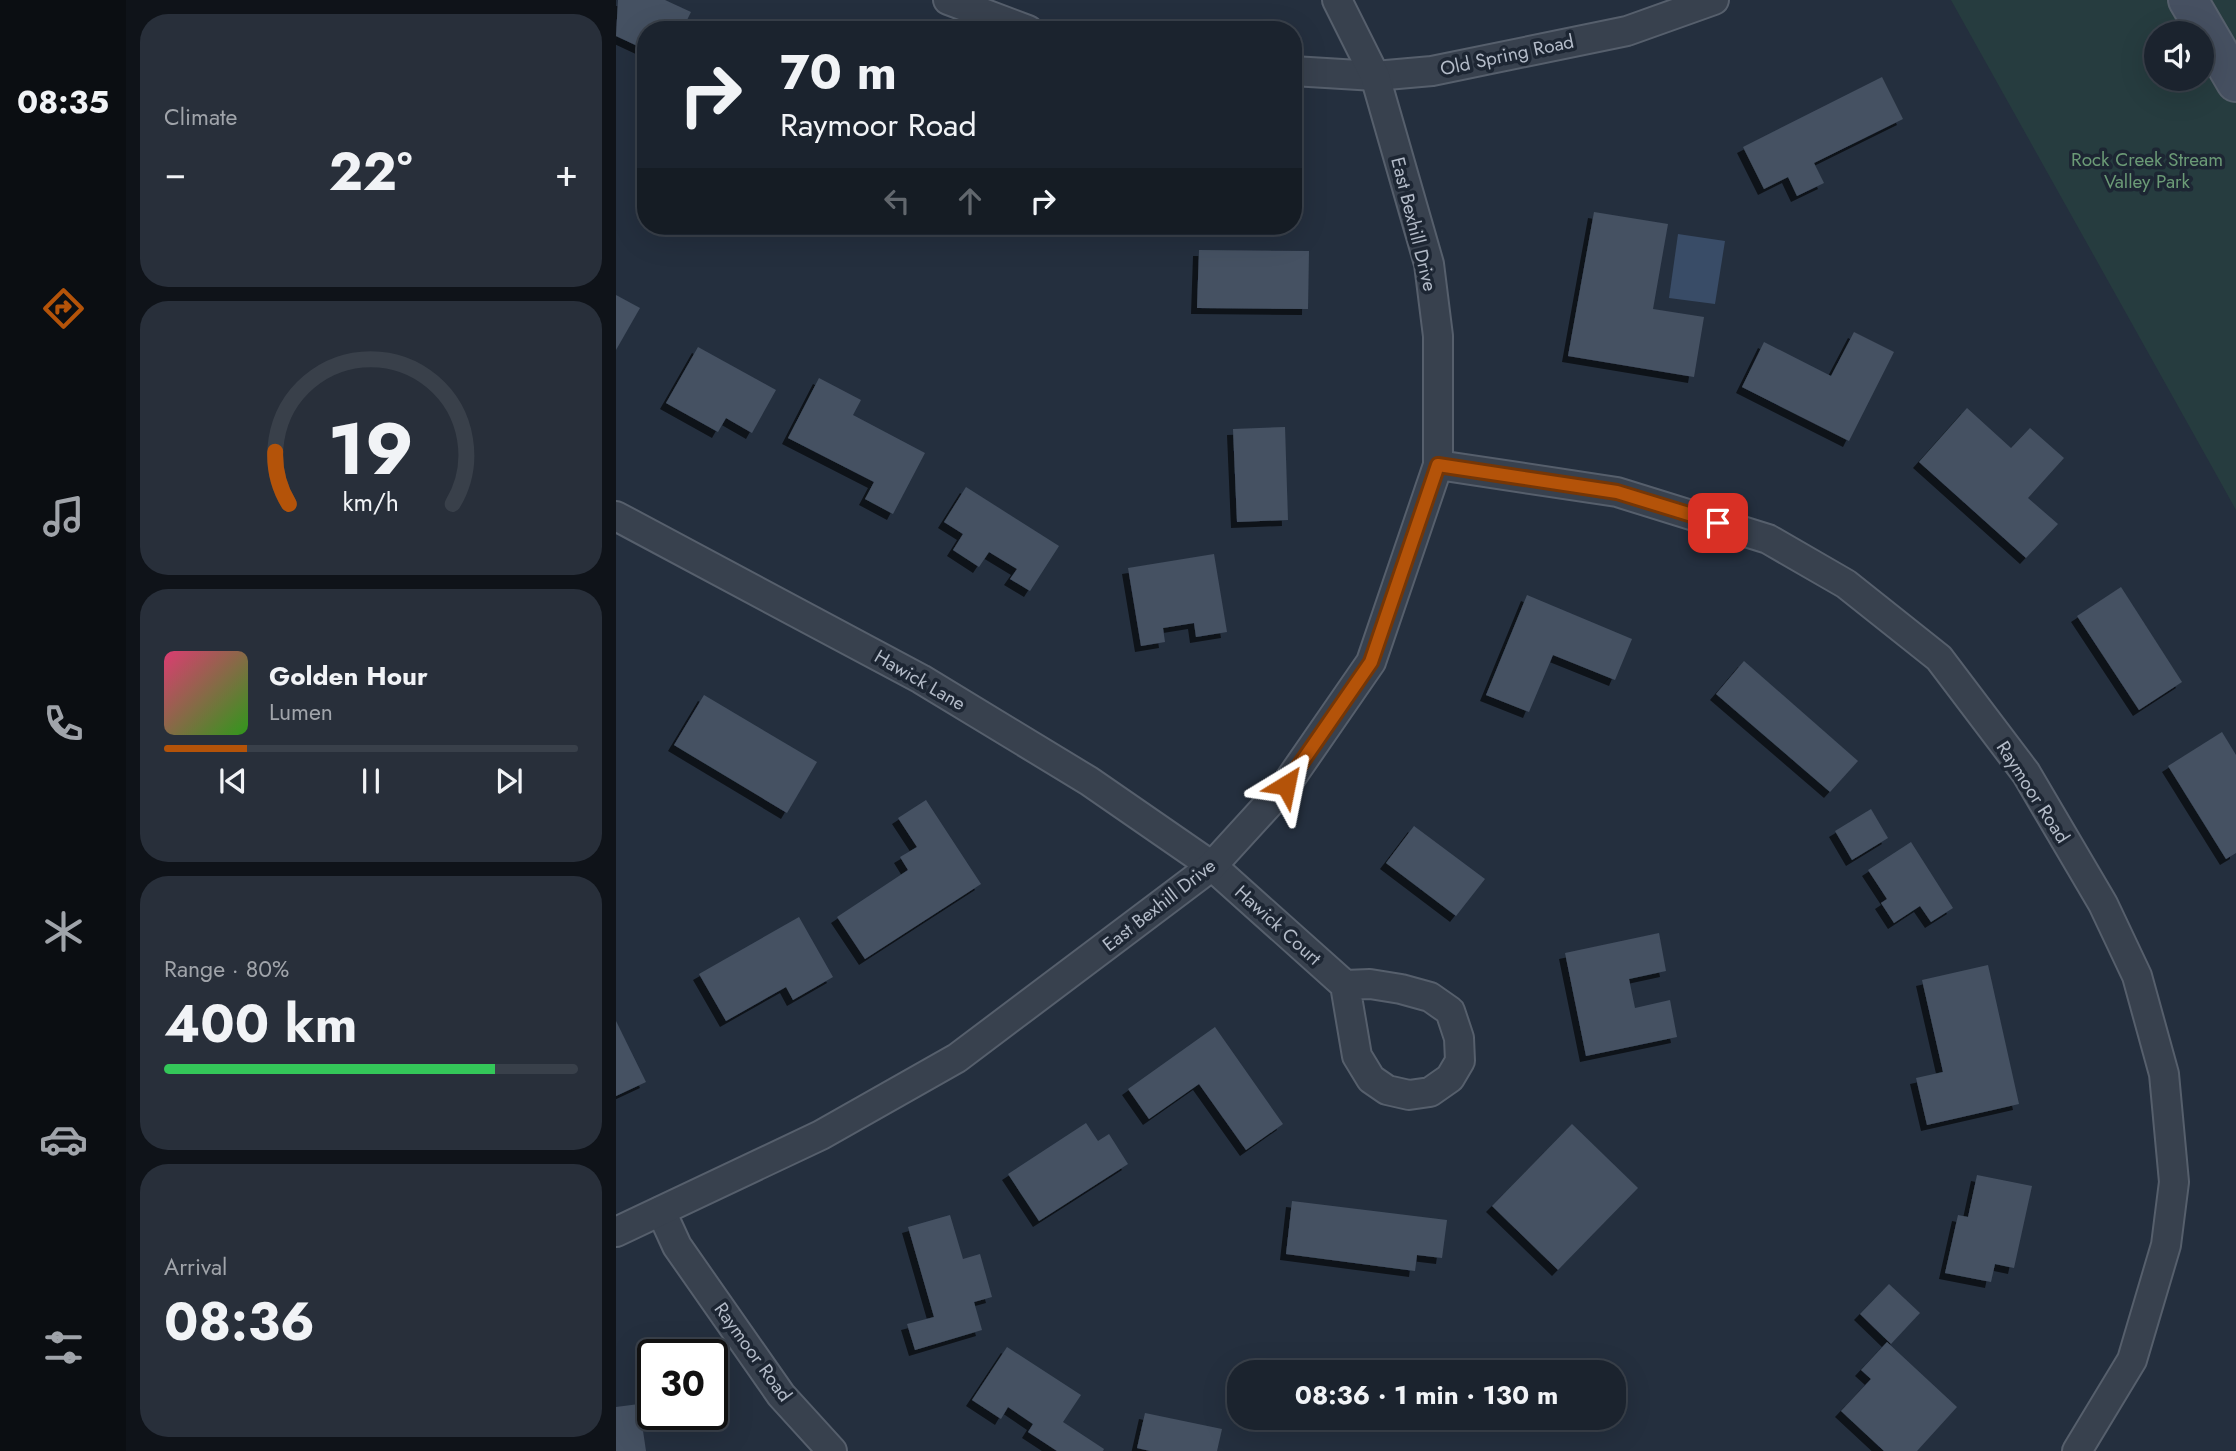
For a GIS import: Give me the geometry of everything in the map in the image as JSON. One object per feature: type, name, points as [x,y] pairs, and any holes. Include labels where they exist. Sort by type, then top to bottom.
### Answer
[{"type":"street","points":[[948,0],[1003,21]]},
{"type":"street","name":"East Bexhill Drive","points":[[616,1232],[821,1135],[957,1058],[1212,866],[1286,785],[1371,662],[1438,465],[1438,336],[1429,264],[1374,76],[1337,0]]},
{"type":"street","name":"Old Spring Road","points":[[1302,72],[1374,76],[1432,71],[1627,31],[1714,0]]},
{"type":"street","points":[[2189,0],[2236,82]]},
{"type":"street","name":"Raymoor Road","points":[[1438,465],[1617,492],[1768,539],[1846,584],[1939,658],[2026,773],[2103,904],[2137,976],[2165,1074],[2174,1182],[2166,1245],[2132,1360],[2077,1451]]},
{"type":"street","name":"Hawick Lane","points":[[616,516],[921,679],[1088,780],[1212,866]]},
{"type":"street","name":"Hawick Court","points":[[1212,866],[1345,985]]},
{"type":"street","points":[[1370,984],[1401,989],[1430,998],[1450,1011],[1460,1038],[1460,1061],[1450,1078],[1430,1092],[1409,1096],[1387,1090],[1371,1079],[1357,1056],[1345,985],[1370,984]]},
{"type":"street","name":"Raymoor Road","points":[[661,1211],[677,1246],[781,1395],[832,1451]]},
{"type":"green space","name":"Rock Creek Stream Valley Park","points":[[1951,0],[2236,0],[2236,510]]},
{"type":"water","points":[[1678,234],[1725,241],[1715,304],[1669,298]]},
{"type":"building","points":[[618,0],[665,0],[691,12],[686,21],[637,21],[637,46],[616,36]]},
{"type":"building","points":[[1882,77],[1903,119],[1814,163],[1824,183],[1797,196],[1788,177],[1764,189],[1743,147]]},
{"type":"building","points":[[1594,212],[1668,224],[1653,309],[1704,317],[1694,377],[1568,356]]},
{"type":"building","points":[[1199,250],[1309,251],[1308,309],[1197,308]]},
{"type":"building","points":[[616,295],[640,308],[616,350]]},
{"type":"building","points":[[1854,332],[1894,352],[1849,441],[1742,387],[1764,342],[1831,376]]},
{"type":"building","points":[[698,347],[776,390],[752,433],[726,418],[718,432],[666,403]]},
{"type":"building","points":[[819,378],[861,400],[853,415],[925,453],[893,514],[865,499],[874,482],[788,438]]},
{"type":"building","points":[[1967,408],[2011,448],[2030,428],[2064,458],[2028,498],[2058,524],[2026,558],[1919,462]]},
{"type":"building","points":[[1285,427],[1288,520],[1237,522],[1233,429]]},
{"type":"building","points":[[966,487],[1059,546],[1030,591],[1010,579],[1017,569],[989,552],[979,567],[953,550],[963,534],[944,522]]},
{"type":"building","points":[[1214,554],[1227,632],[1196,637],[1194,623],[1163,628],[1165,642],[1141,646],[1128,568]]},
{"type":"building","points":[[2121,587],[2182,682],[2139,710],[2077,616]]},
{"type":"building","points":[[1527,595],[1632,639],[1615,680],[1553,655],[1529,712],[1486,695]]},
{"type":"building","points":[[1744,661],[1858,761],[1830,792],[1716,694]]},
{"type":"building","points":[[704,695],[817,762],[787,813],[674,745]]},
{"type":"building","points":[[2222,732],[2236,755],[2236,853],[2226,859],[2168,766]]},
{"type":"building","points":[[926,800],[981,884],[865,959],[837,917],[908,870],[900,857],[917,847],[898,818]]},
{"type":"building","points":[[1871,809],[1888,838],[1852,860],[1835,831]]},
{"type":"building","points":[[1414,826],[1485,879],[1456,916],[1386,863]]},
{"type":"building","points":[[1911,842],[1953,908],[1931,922],[1920,906],[1894,923],[1881,903],[1887,899],[1868,870]]},
{"type":"building","points":[[799,917],[833,977],[793,1000],[786,987],[726,1021],[699,974]]},
{"type":"building","points":[[1659,933],[1666,971],[1629,979],[1635,1008],[1670,1000],[1677,1037],[1586,1056],[1565,953]]},
{"type":"building","points":[[1988,965],[2019,1104],[1927,1125],[1916,1078],[1943,1072],[1922,980]]},
{"type":"building","points":[[616,1021],[646,1082],[616,1096]]},
{"type":"building","points":[[1215,1027],[1283,1124],[1246,1150],[1199,1084],[1149,1119],[1128,1089]]},
{"type":"building","points":[[1086,1123],[1098,1141],[1109,1134],[1128,1164],[1039,1221],[1008,1174]]},
{"type":"building","points":[[1572,1124],[1638,1188],[1558,1270],[1492,1206]]},
{"type":"building","points":[[1977,1175],[2032,1186],[2014,1268],[1995,1264],[1991,1282],[1945,1273],[1958,1215],[1968,1217]]},
{"type":"building","points":[[1292,1201],[1447,1220],[1442,1258],[1417,1255],[1415,1271],[1286,1254]]},
{"type":"building","points":[[950,1215],[963,1259],[980,1254],[992,1297],[974,1302],[982,1330],[915,1350],[907,1324],[934,1317],[908,1227]]},
{"type":"building","points":[[1889,1284],[1920,1313],[1891,1344],[1860,1314]]},
{"type":"building","points":[[1887,1342],[1957,1407],[1917,1451],[1884,1451],[1841,1411],[1871,1379],[1861,1370]]},
{"type":"building","points":[[1007,1347],[1081,1395],[1063,1422],[1104,1449],[1103,1451],[1057,1451],[1028,1432],[1033,1424],[1008,1407],[1001,1419],[972,1400]]},
{"type":"building","points":[[637,1404],[637,1430],[643,1430],[646,1451],[616,1451],[616,1407]]},
{"type":"building","points":[[1145,1413],[1222,1429],[1217,1451],[1150,1451],[1137,1448]]},
{"type":"route","points":[[1286,785],[1371,662],[1438,465],[1617,492],[1718,523]]}]
